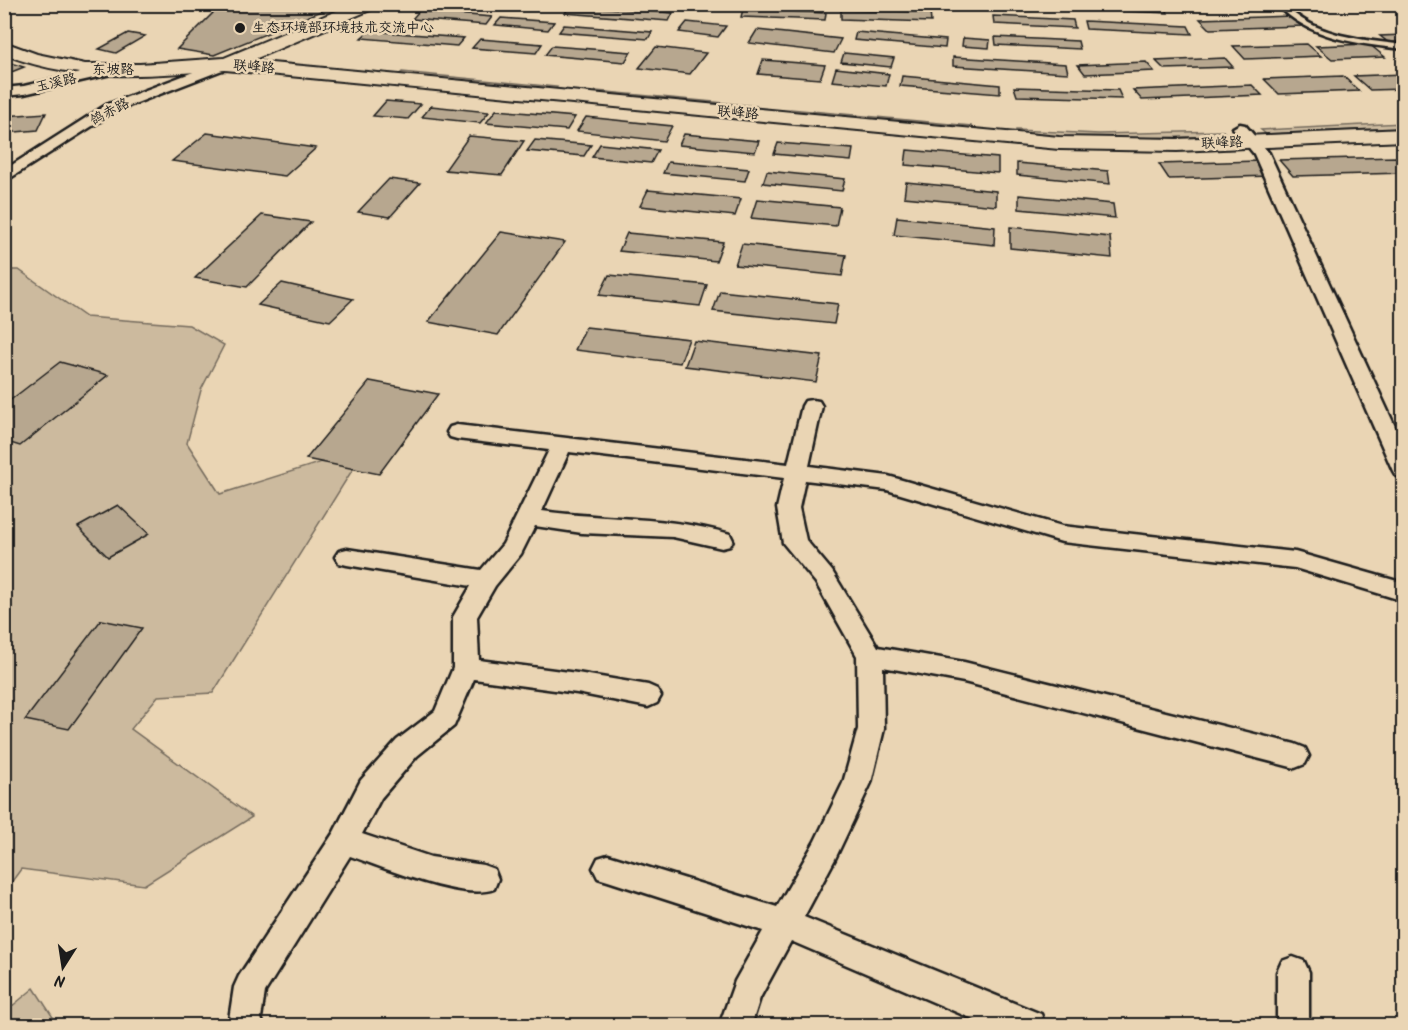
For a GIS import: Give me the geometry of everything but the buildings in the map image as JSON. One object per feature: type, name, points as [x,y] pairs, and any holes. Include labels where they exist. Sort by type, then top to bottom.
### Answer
[{"type":"main road","points":[[225,64],[369,4]]},
{"type":"main road","name":"东坡路","points":[[4,47],[27,59],[65,68],[106,71],[225,64]]},
{"type":"main road","name":"联峰路","points":[[250,54],[1048,131],[1404,135]]},
{"type":"main road","name":"联峰路","points":[[225,64],[1059,143],[1177,145],[1246,135],[1404,120]]},
{"type":"street","name":"鸽赤路","points":[[4,177],[111,108],[225,64]]},
{"type":"street","name":"玉溪路","points":[[4,92],[24,90],[106,71]]},
{"type":"street","name":"联峰路","points":[[1246,135],[1261,153],[1404,471]]},
{"type":"street","points":[[735,1026],[746,992],[825,850],[857,783],[871,729],[870,655],[824,578],[795,543],[788,508],[812,406]]},
{"type":"street","points":[[456,432],[888,483],[1062,534],[1295,560],[1404,592]]},
{"type":"street","points":[[248,1026],[244,1024],[250,987],[345,841],[371,789],[407,748],[445,718],[466,668],[465,616],[487,580],[513,548],[562,445]]},
{"type":"street","points":[[529,517],[582,525],[673,529],[722,540]]},
{"type":"street","points":[[347,557],[487,580]]},
{"type":"street","points":[[870,655],[985,677],[1295,756]]},
{"type":"street","points":[[466,668],[577,683],[648,696]]},
{"type":"street","points":[[345,841],[431,870],[483,879]]},
{"type":"street","points":[[608,868],[783,923],[1029,1026]]},
{"type":"street","points":[[1293,972],[1293,1026]]},
{"type":"lane","points":[[1280,4],[1284,10],[1303,22],[1332,34],[1368,43],[1404,47]]},
{"type":"shaded area","points":[[402,72],[557,87],[554,91],[399,75]]},
{"type":"shaded area","points":[[596,91],[756,106],[754,110],[593,95]]},
{"type":"shaded area","points":[[790,109],[971,126],[970,130],[789,113]]},
{"type":"shaded area","points":[[1403,123],[1403,128],[1266,134],[1261,130]]},
{"type":"shaded area","points":[[1016,130],[1099,134],[1223,131],[1228,136],[1099,139],[1016,134]]},
{"type":"shaded area","points":[[4,270],[19,270],[86,317],[189,325],[224,345],[201,390],[187,443],[220,494],[366,448],[213,693],[158,696],[131,729],[252,817],[144,885],[21,869],[5,891]]},
{"type":"shaded area","points":[[34,988],[58,1025],[5,1025],[5,1012]]},
{"type":"place","name":"生态环境部环境技术交流中心","points":[[240,28]]}]
